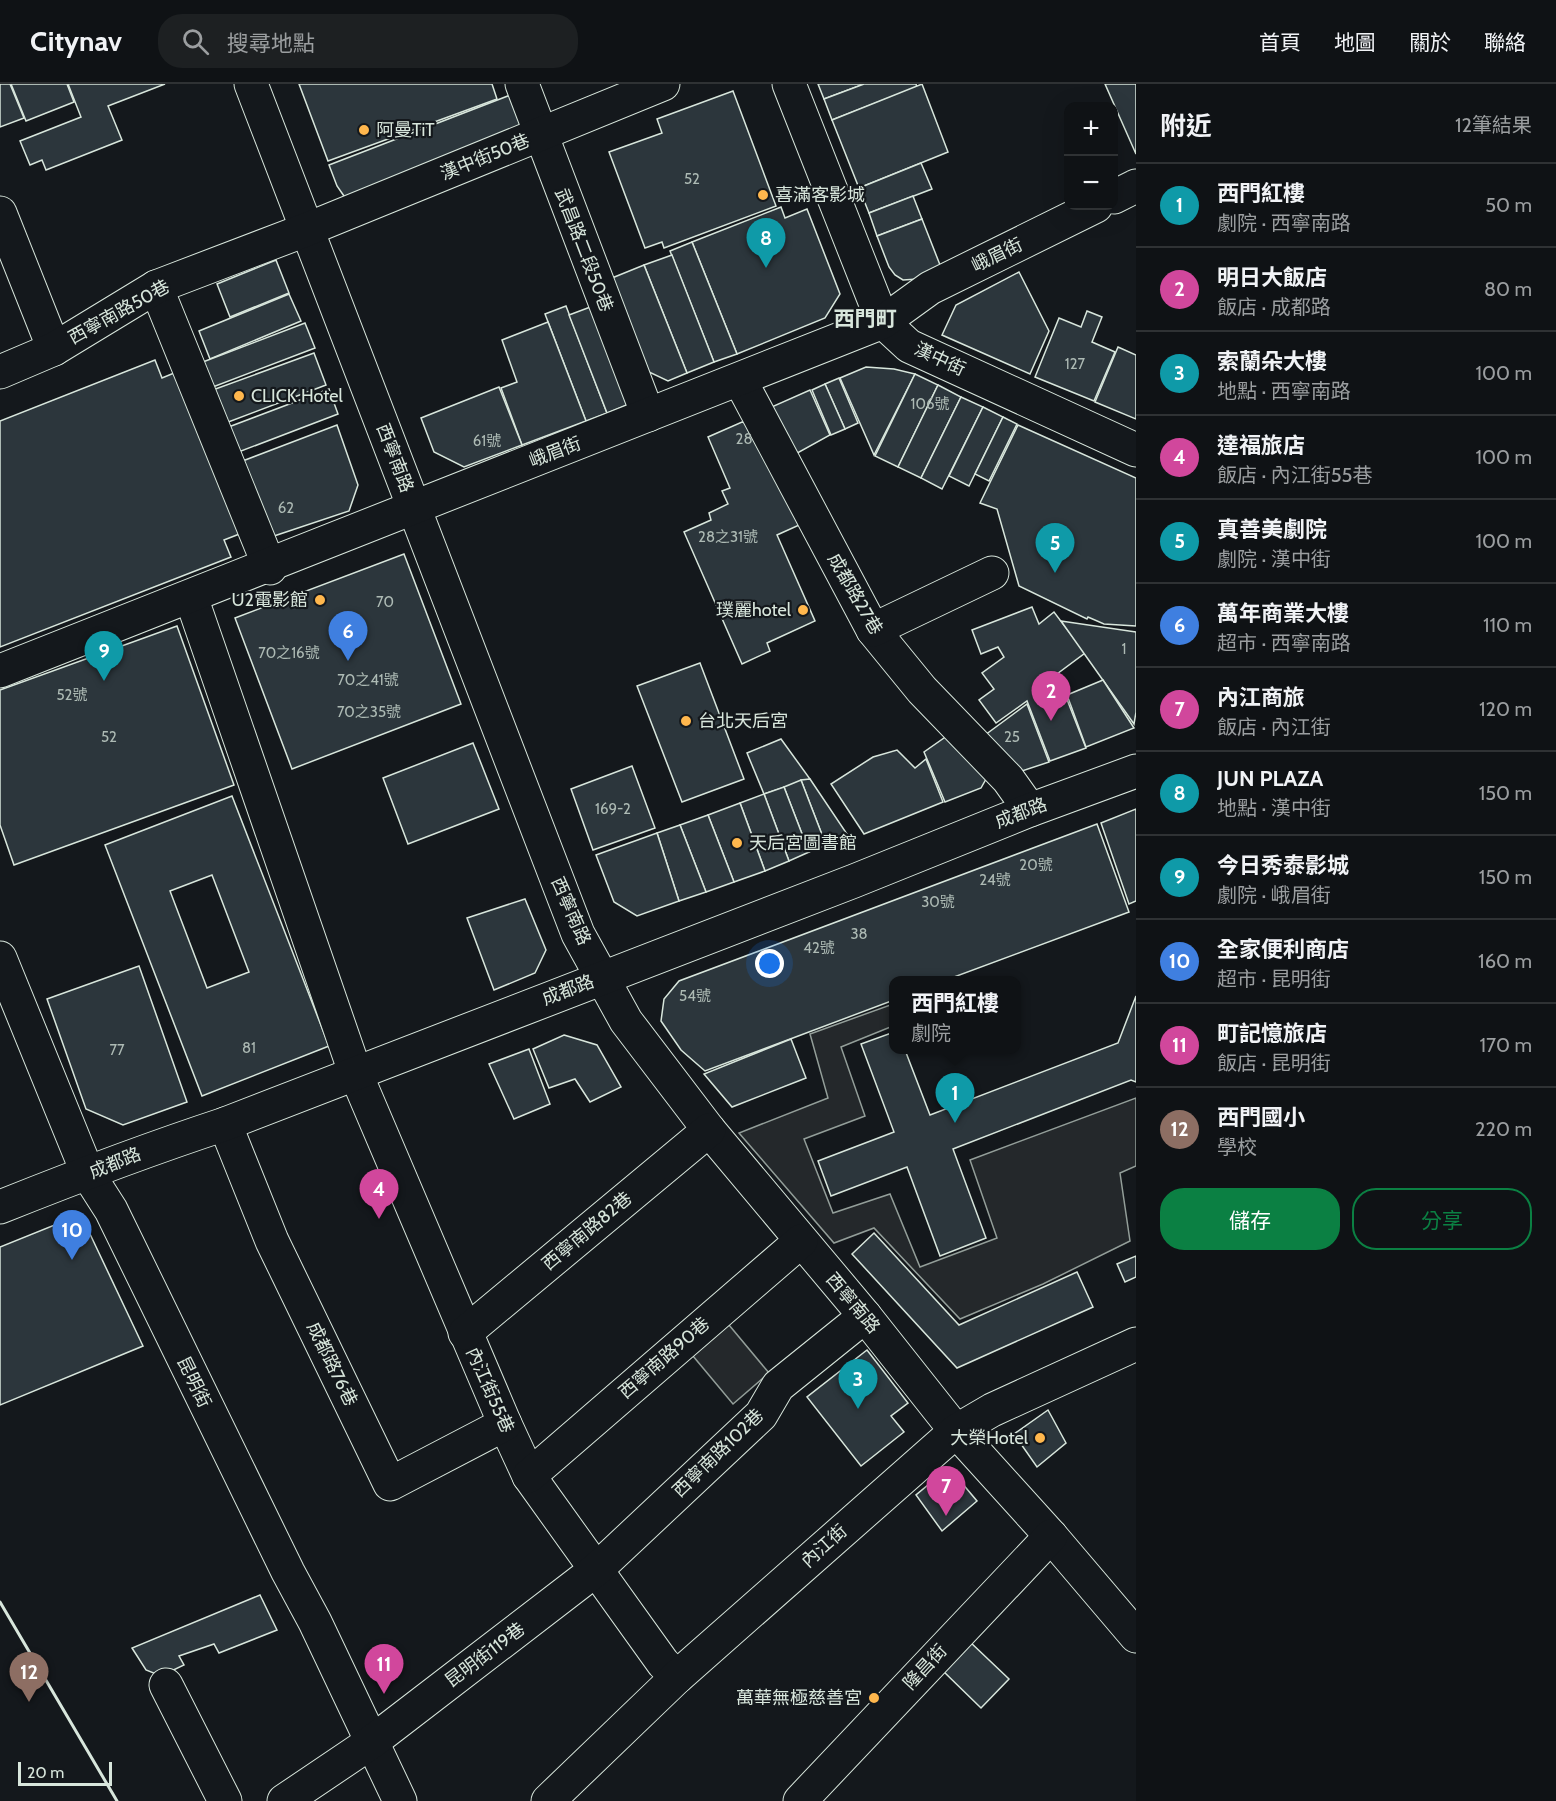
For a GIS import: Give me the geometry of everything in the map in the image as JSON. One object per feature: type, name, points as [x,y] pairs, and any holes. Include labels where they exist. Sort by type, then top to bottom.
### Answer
[{"type":"street","name":"西寧南路","points":[[251,84],[578,934],[626,1021],[709,1130],[865,1316],[956,1431],[1051,1536],[1136,1636]]},
{"type":"street","name":"武昌路二段50巷","points":[[522,84],[539,135],[648,416]]},
{"type":"street","name":"漢中街50巷","points":[[308,229],[663,84]]},
{"type":"street","name":"漢中街","points":[[789,84],[883,322],[909,346],[1136,450]]},
{"type":"street","points":[[1118,195],[1136,186]]},
{"type":"street","name":"峨眉街","points":[[0,671],[270,568],[414,507],[883,322],[930,288],[1088,210]]},
{"type":"street","points":[[0,213],[54,349]]},
{"type":"street","name":"西寧南路50巷","points":[[0,372],[54,349],[156,287],[308,229]]},
{"type":"street","points":[[156,287],[270,568]]},
{"type":"street","name":"成都路27巷","points":[[740,380],[873,630],[921,690],[1008,779],[1030,810]]},
{"type":"street","points":[[873,630],[992,573]]},
{"type":"street","name":"內江街55巷","points":[[191,597],[355,1072],[505,1424],[529,1476],[663,1663],[677,1677]]},
{"type":"street","name":"成都路","points":[[0,1207],[88,1174],[120,1159],[225,1124],[603,976],[855,881],[1030,810],[1136,771]]},
{"type":"street","name":"昆明街","points":[[0,958],[88,1174],[111,1210],[373,1741],[400,1801]]},
{"type":"street","name":"成都路76巷","points":[[225,1124],[272,1241],[390,1484],[505,1424]]},
{"type":"street","name":"西寧南路82巷","points":[[465,1333],[709,1130]]},
{"type":"street","name":"西寧南路90巷","points":[[529,1476],[801,1241]]},
{"type":"street","name":"西寧南路102巷","points":[[597,1569],[761,1414],[778,1386],[865,1316]]},
{"type":"street","name":"內江街","points":[[548,1801],[677,1677],[956,1431],[992,1410],[1136,1344]]},
{"type":"street","name":"隆昌街","points":[[800,1801],[1051,1536]]},
{"type":"street","name":"昆明街119巷","points":[[284,1801],[373,1741],[597,1569]]},
{"type":"street","points":[[165,1685],[225,1801]]},
{"type":"shaded area","points":[[889,1005],[889,1028],[841,1047],[865,1116],[804,1139],[833,1213],[890,1194],[920,1267],[997,1238],[970,1160],[1136,1098],[1136,1166],[1120,1173],[1130,1241],[1043,1284],[960,1319],[874,1228],[834,1243],[739,1133],[828,1098],[810,1034]]},
{"type":"shaded area","points":[[724,1319],[769,1373],[733,1404],[688,1350]]},
{"type":"building","points":[[0,84],[10,84],[24,118],[0,127]]},
{"type":"building","points":[[11,84],[67,84],[74,102],[26,121]]},
{"type":"building","points":[[68,84],[165,84],[108,106],[122,140],[46,170],[42,160],[30,165],[20,141],[81,117]]},
{"type":"building","name":"阿曼TiT","points":[[299,84],[492,84],[497,99],[328,161]]},
{"type":"building","points":[[818,84],[864,84],[824,99]]},
{"type":"building","points":[[864,84],[916,84],[917,87],[832,120],[824,99]]},
{"type":"building","points":[[922,84],[948,152],[859,188],[832,120]]},
{"type":"building","points":[[1105,84],[1136,84],[1136,154],[1118,113],[1118,102],[1113,102]]},
{"type":"building","points":[[733,91],[776,206],[664,248],[662,242],[645,248],[609,152],[662,133],[657,119]]},
{"type":"building","points":[[518,92],[526,127],[352,198],[344,196],[337,186],[329,165]]},
{"type":"building","points":[[921,163],[932,189],[869,213],[859,188]]},
{"type":"building","points":[[913,196],[922,219],[877,236],[869,213]]},
{"type":"building","points":[[781,207],[785,218],[807,209],[840,294],[825,318],[737,354],[692,242]]},
{"type":"building","points":[[922,219],[942,270],[918,279],[903,280],[889,267],[877,236]]},
{"type":"building","points":[[692,242],[737,354],[714,362],[670,251]]},
{"type":"building","points":[[672,255],[714,362],[687,373],[644,265]]},
{"type":"building","points":[[276,260],[289,293],[230,317],[217,284]]},
{"type":"building","points":[[644,265],[687,373],[668,381],[649,372],[612,278]]},
{"type":"building","points":[[1019,272],[1049,331],[1030,374],[942,335],[956,305]]},
{"type":"building","points":[[289,294],[301,321],[210,359],[199,331]]},
{"type":"building","points":[[566,306],[607,413],[586,421],[545,314]]},
{"type":"building","points":[[593,306],[629,404],[607,413],[569,315]]},
{"type":"building","points":[[1087,311],[1102,317],[1092,342],[1115,352],[1094,401],[1035,377],[1059,318],[1081,327]]},
{"type":"building","points":[[548,322],[586,421],[522,445],[501,388],[517,382],[502,340]]},
{"type":"building","points":[[305,323],[315,348],[205,390],[195,365]]},
{"type":"building","points":[[1118,347],[1136,355],[1136,419],[1095,402]]},
{"type":"building","points":[[314,353],[326,385],[223,424],[210,391]]},
{"type":"building","points":[[155,360],[162,378],[179,371],[242,533],[224,540],[231,557],[0,647],[0,421]]},
{"type":"building","points":[[866,367],[894,369],[915,374],[874,455],[840,378]]},
{"type":"building","points":[[915,374],[938,385],[898,467],[875,456]]},
{"type":"building","points":[[839,378],[858,423],[845,429],[825,384]]},
{"type":"building","points":[[825,384],[845,429],[831,435],[812,390]]},
{"type":"building","points":[[938,385],[961,397],[921,478],[898,467]]},
{"type":"building","points":[[499,387],[522,445],[464,467],[434,452],[421,418]]},
{"type":"building","points":[[329,389],[338,414],[228,456],[218,431]]},
{"type":"building","points":[[810,390],[830,435],[792,456],[767,409]]},
{"type":"building","points":[[961,397],[983,407],[942,489],[921,478]]},
{"type":"building","points":[[983,407],[1003,417],[969,486],[949,476]]},
{"type":"building","points":[[1003,417],[1017,424],[989,481],[975,474]]},
{"type":"building","points":[[742,422],[757,426],[806,522],[777,535],[815,621],[767,643],[770,651],[742,664],[684,532],[711,520],[709,513],[728,504],[722,491],[730,488],[708,437]]},
{"type":"building","points":[[337,425],[358,485],[349,511],[271,537],[240,462]]},
{"type":"building","points":[[1018,425],[1136,478],[1136,626],[1104,624],[1088,617],[1087,619],[1019,586],[997,509],[980,503]]},
{"type":"building","points":[[404,554],[461,704],[292,769],[235,618]]},
{"type":"building","points":[[1032,607],[1039,624],[1054,612],[1085,653],[1057,674],[1086,748],[1050,761],[1027,701],[996,723],[979,700],[994,689],[982,673],[1004,657],[998,647],[981,654],[972,630]]},
{"type":"building","points":[[1061,621],[1136,632],[1134,724]]},
{"type":"building","points":[[177,626],[234,785],[14,865],[0,825],[0,690]]},
{"type":"building","name":"台北天后宮","points":[[700,663],[744,779],[682,802],[637,686]]},
{"type":"building","points":[[1103,680],[1134,728],[1086,747],[1067,695]]},
{"type":"building","points":[[1027,704],[1049,762],[1019,772],[981,738]]},
{"type":"building","points":[[954,731],[986,779],[981,788],[945,802],[924,752]]},
{"type":"building","points":[[781,739],[810,779],[764,794],[747,753]]},
{"type":"building","points":[[473,743],[499,809],[408,844],[383,778]]},
{"type":"building","points":[[897,750],[915,768],[926,759],[943,802],[864,834],[831,784],[873,757]]},
{"type":"building","points":[[632,766],[655,828],[593,850],[571,789]]},
{"type":"building","points":[[810,779],[849,837],[826,845],[801,780]]},
{"type":"building","points":[[801,780],[826,845],[809,852],[784,787]]},
{"type":"building","points":[[784,787],[809,852],[789,861],[764,794]]},
{"type":"building","points":[[764,794],[789,861],[765,871],[740,803]]},
{"type":"building","points":[[232,796],[329,1046],[202,1096],[105,845]],"holes":[[[212,875],[249,972],[207,988],[170,891]]]},
{"type":"building","name":"天后宮圖書館","points":[[740,803],[765,871],[734,882],[708,815]]},
{"type":"building","points":[[1136,809],[1136,901],[1129,904],[1101,823]]},
{"type":"building","points":[[708,815],[734,882],[706,892],[680,825]]},
{"type":"building","points":[[1097,824],[1129,912],[957,976],[889,976],[889,1002],[705,1071],[681,1050],[661,1021],[664,999],[679,981]]},
{"type":"building","points":[[680,825],[706,892],[679,901],[657,833]]},
{"type":"building","points":[[657,833],[679,901],[637,916],[614,902],[596,855]]},
{"type":"building","points":[[525,899],[546,950],[535,973],[494,990],[467,918]]},
{"type":"building","points":[[139,966],[187,1102],[123,1125],[86,1109],[47,999]]},
{"type":"building","points":[[1136,996],[1136,1082],[1131,1080],[953,1149],[986,1238],[940,1256],[907,1167],[831,1196],[818,1161],[894,1132],[861,1044],[889,1034],[889,1054],[907,1054],[930,1115],[1118,1043]]},
{"type":"building","points":[[564,1035],[597,1045],[621,1087],[590,1102],[575,1079],[549,1088],[533,1049]]},
{"type":"building","points":[[791,1039],[806,1078],[732,1107],[704,1074]]},
{"type":"building","points":[[529,1049],[550,1104],[514,1119],[489,1064]]},
{"type":"building","points":[[57,1224],[90,1234],[143,1346],[0,1405],[0,1247]]},
{"type":"building","points":[[874,1233],[959,1325],[1077,1272],[1093,1307],[957,1368],[852,1254]]},
{"type":"building","points":[[1136,1256],[1136,1277],[1125,1282],[1117,1264]]},
{"type":"building","points":[[867,1350],[908,1403],[891,1416],[904,1432],[861,1466],[807,1397]]},
{"type":"building","name":"大榮Hotel","points":[[1048,1410],[1066,1443],[1037,1467],[1014,1434]]},
{"type":"building","points":[[940,1475],[956,1476],[977,1501],[942,1531],[916,1495]]},
{"type":"building","points":[[260,1595],[277,1630],[219,1653],[214,1644],[179,1656],[184,1665],[161,1676],[146,1670],[132,1648]]},
{"type":"building","points":[[969,1641],[1009,1679],[981,1708],[941,1669]]},
{"type":"wall","points":[[0,1602],[117,1801]]},
{"type":"place","name":"阿曼TiT","points":[[364,130]]},
{"type":"place","name":"喜滿客影城","points":[[763,195]]},
{"type":"place","name":"JUN PLAZA","points":[[766,268]]},
{"type":"place","name":"CLICK Hotel","points":[[239,396]]},
{"type":"place","name":"真善美劇院","points":[[1055,573]]},
{"type":"place","name":"U2電影館","points":[[320,600]]},
{"type":"place","name":"璞麗hotel","points":[[803,610]]},
{"type":"place","name":"萬年商業大樓","points":[[348,661]]},
{"type":"place","name":"今日秀泰影城","points":[[104,681]]},
{"type":"place","name":"台北天后宮","points":[[686,721]]},
{"type":"place","name":"明日大飯店","points":[[1051,721]]},
{"type":"place","name":"天后宮圖書館","points":[[737,843]]},
{"type":"place","name":"西門紅樓","points":[[955,1123]]},
{"type":"place","name":"達福旅店","points":[[379,1219]]},
{"type":"place","name":"全家便利商店","points":[[72,1260]]},
{"type":"place","name":"索蘭朵大樓","points":[[858,1409]]},
{"type":"place","name":"大榮Hotel","points":[[1040,1438]]},
{"type":"place","name":"內江商旅","points":[[946,1516]]},
{"type":"place","name":"町記憶旅店","points":[[384,1694]]},
{"type":"place","name":"萬華無極慈善宮","points":[[874,1698]]},
{"type":"place","name":"西門國小","points":[[29,1702]]},
{"type":"district","name":"西門町","points":[[865,319]]}]
